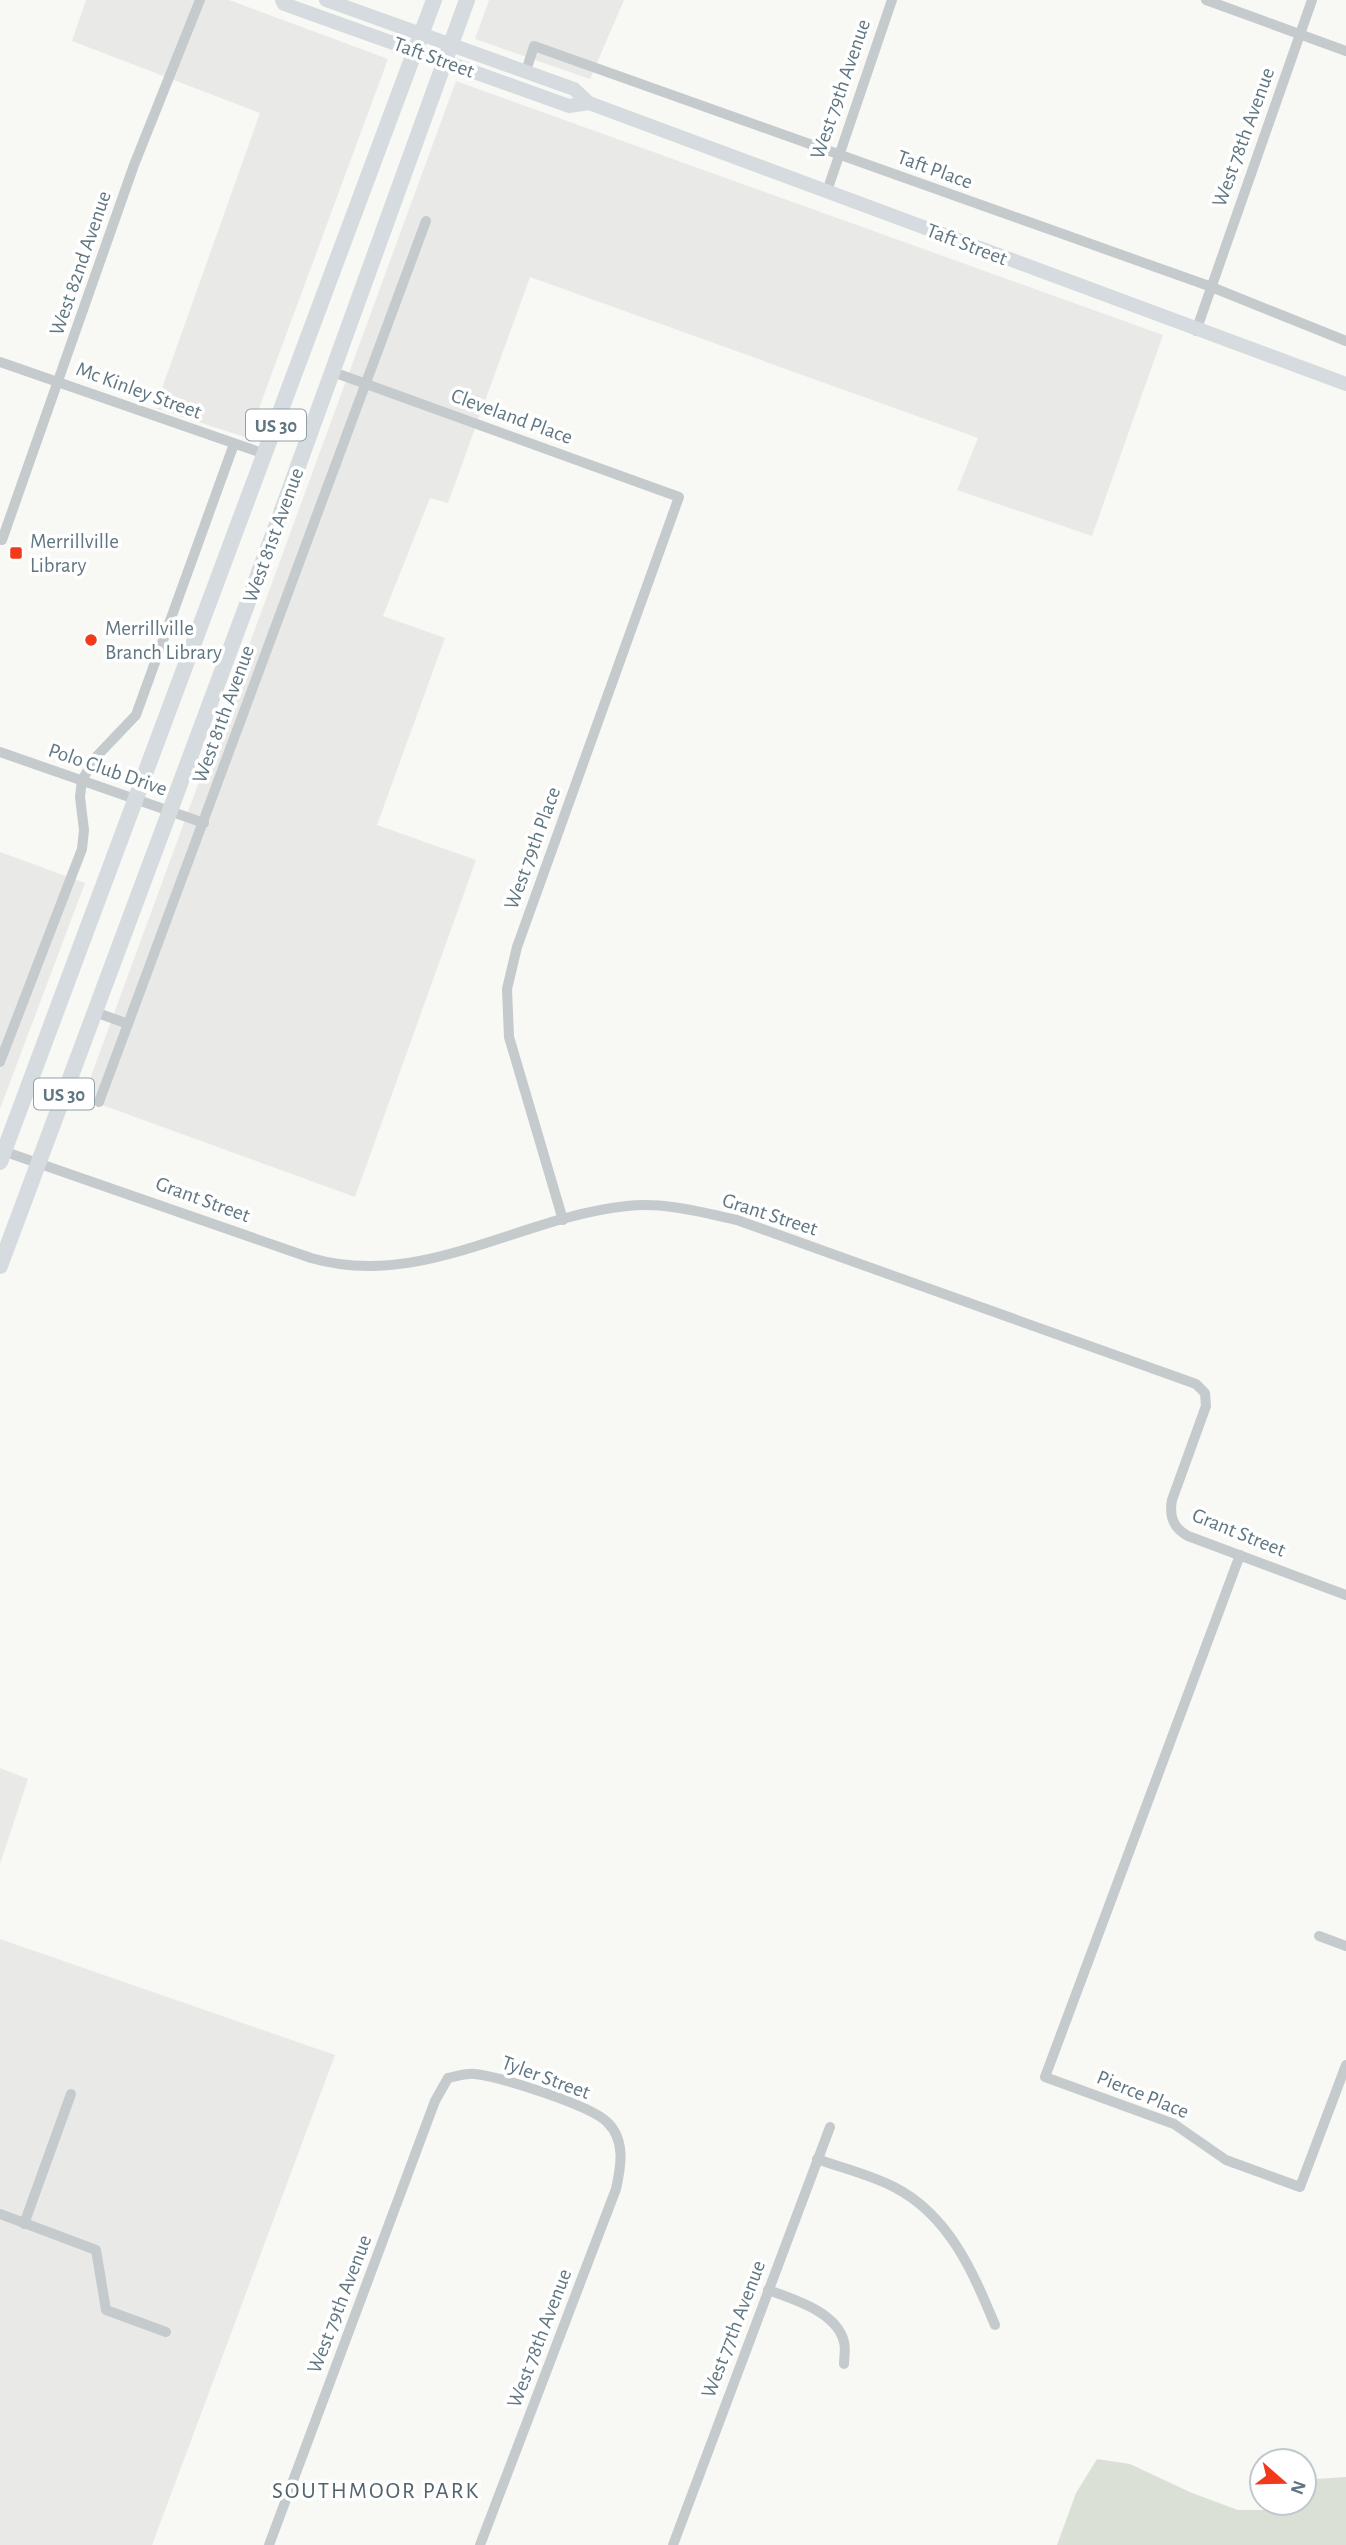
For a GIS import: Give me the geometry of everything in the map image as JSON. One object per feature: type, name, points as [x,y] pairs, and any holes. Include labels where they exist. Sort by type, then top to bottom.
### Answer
[{"type":"main road","name":"Taft Street","points":[[282,0],[569,106],[589,103]]},
{"type":"main road","name":"Taft Street","points":[[326,0],[574,89],[589,103],[1196,331],[1346,384]]},
{"type":"main road","name":"West 81st Avenue","points":[[1,1155],[434,0]]},
{"type":"main road","name":"West 81st Avenue","points":[[0,1266],[467,0]]},
{"type":"street","name":"West 82nd Avenue","points":[[2,540],[60,382],[134,165],[200,0]]},
{"type":"street","name":"West 79th Avenue","points":[[827,191],[837,154],[892,0]]},
{"type":"street","points":[[1206,0],[1346,51]]},
{"type":"street","name":"West 78th Avenue","points":[[1196,331],[1209,286],[1312,0]]},
{"type":"street","name":"Taft Place","points":[[526,71],[534,46],[1209,286],[1346,341]]},
{"type":"street","name":"West 81th Avenue","points":[[99,1102],[426,221]]},
{"type":"street","name":"Mc Kinley Street","points":[[0,362],[265,454]]},
{"type":"street","name":"Cleveland Place","points":[[332,372],[679,497]]},
{"type":"street","points":[[0,1062],[82,849],[84,831],[79,797],[82,780],[96,757],[136,715],[234,444]]},
{"type":"street","name":"West 79th Place","points":[[563,1220],[509,1037],[506,1000],[508,979],[517,947],[679,497]]},
{"type":"street","name":"Polo Club Drive","points":[[0,751],[204,823]]},
{"type":"street","points":[[95,1012],[128,1024]]},
{"type":"street","name":"Grant Street","points":[[1,1155],[39,1163],[311,1258],[351,1267],[375,1268],[412,1263],[563,1220],[627,1206],[684,1207],[737,1220],[1196,1384],[1205,1393],[1206,1406],[1172,1500],[1172,1517],[1184,1534],[1346,1595]]},
{"type":"street","name":"Pierce Place","points":[[1240,1555],[1045,2077],[1174,2124],[1226,2160],[1300,2187],[1346,2065]]},
{"type":"street","points":[[1320,1936],[1346,1946]]},
{"type":"street","name":"Tyler Street","points":[[448,2078],[472,2073],[506,2081],[608,2122],[619,2142]]},
{"type":"street","name":"West 79th Avenue","points":[[269,2545],[435,2101],[448,2078]]},
{"type":"street","points":[[24,2224],[71,2094]]},
{"type":"street","name":"West 77th Avenue","points":[[673,2545],[830,2127]]},
{"type":"street","name":"West 78th Avenue","points":[[480,2545],[616,2189],[622,2163],[619,2142]]},
{"type":"street","points":[[817,2159],[895,2188],[928,2212],[951,2237],[970,2266],[995,2325]]},
{"type":"street","points":[[0,2214],[96,2250],[106,2310],[166,2332]]},
{"type":"street","points":[[768,2290],[813,2309],[833,2323],[844,2341],[844,2364]]},
{"type":"shaded area","points":[[86,0],[229,0],[388,59],[248,438],[155,408],[260,113],[72,41]]},
{"type":"shaded area","points":[[489,0],[624,0],[590,79],[475,39]]},
{"type":"shaded area","points":[[456,81],[1163,335],[1092,536],[957,490],[978,438],[530,277],[448,503],[430,498],[383,616],[445,638],[377,825],[476,860],[355,1197],[83,1098]]},
{"type":"shaded area","points":[[0,852],[85,883],[0,1109]]},
{"type":"shaded area","points":[[0,1768],[28,1779],[0,1864]]},
{"type":"shaded area","points":[[0,1939],[335,2055],[152,2545],[0,2545]]},
{"type":"shaded area","points":[[1097,2459],[1130,2464],[1192,2493],[1238,2510],[1248,2510],[1248,2517],[1318,2517],[1318,2479],[1346,2477],[1346,2545],[1057,2545],[1076,2493]]},
{"type":"place","name":"Merrillville Library","points":[[16,553]]},
{"type":"place","name":"Merrillville Branch Library","points":[[91,640]]},
{"type":"district","name":"SOUTHMOOR PARK","points":[[376,2490]]}]
